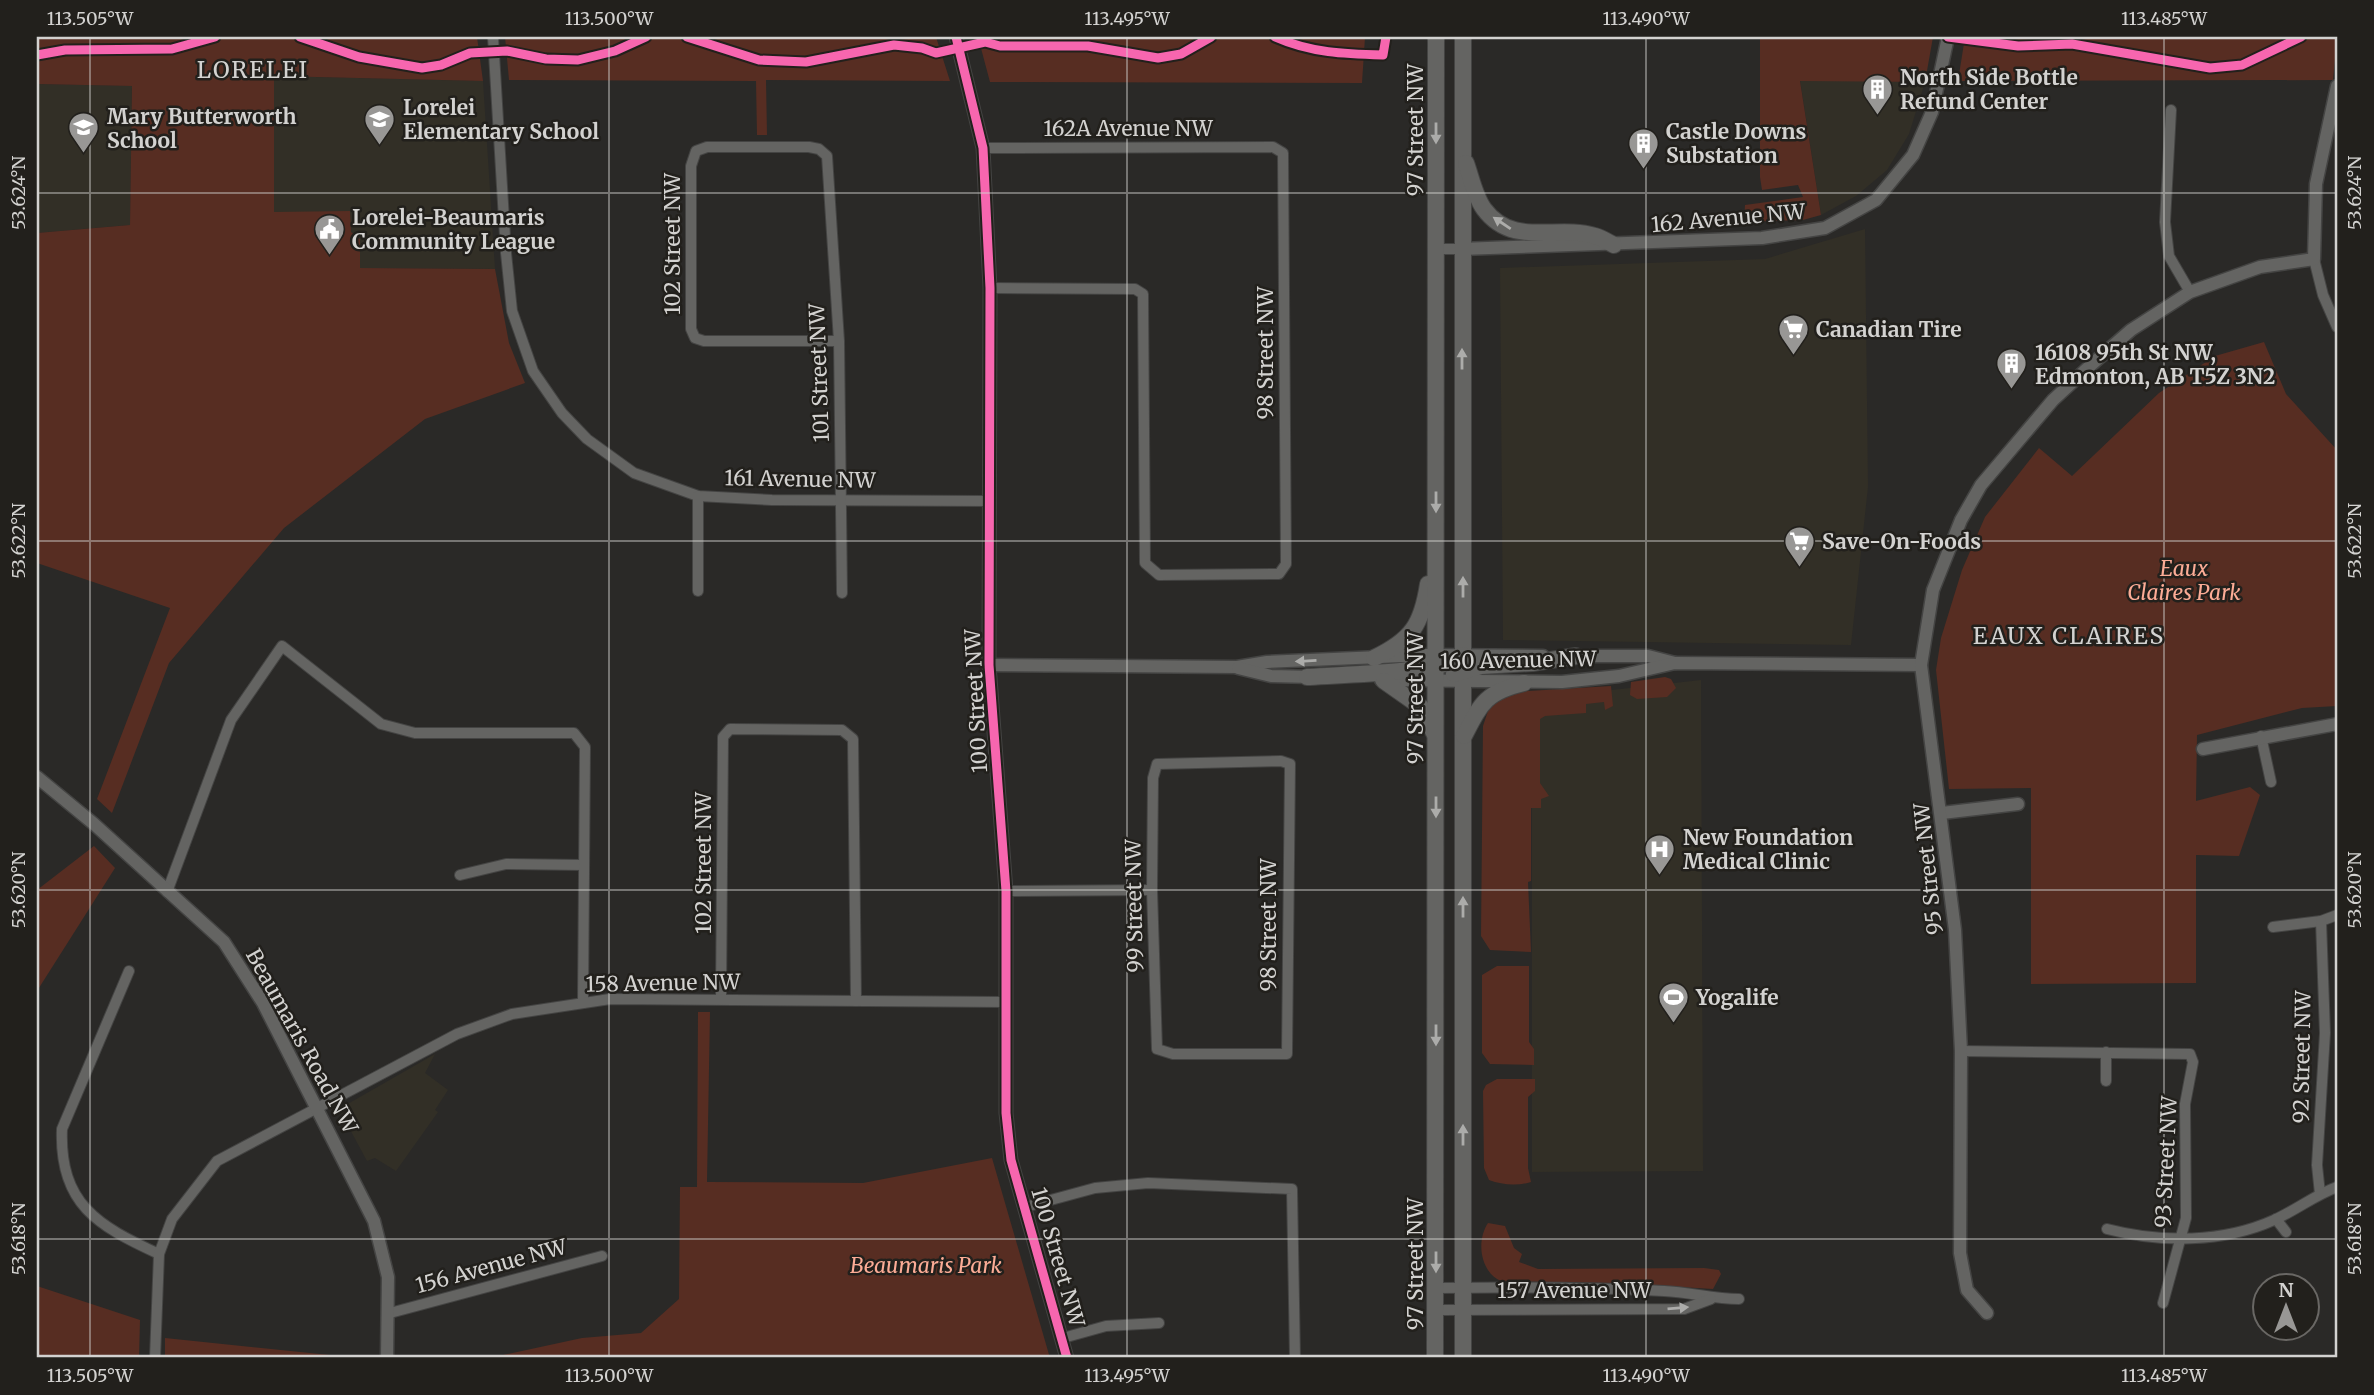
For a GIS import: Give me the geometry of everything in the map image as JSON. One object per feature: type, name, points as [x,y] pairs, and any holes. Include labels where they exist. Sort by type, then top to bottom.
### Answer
[{"type":"main road","name":"97 Street NW","points":[[1435,1358],[1436,37]]},
{"type":"main road","points":[[1463,37],[1463,1358]]},
{"type":"main road","points":[[1462,154],[1483,208],[1505,228],[1529,234],[1580,233],[1615,245]]},
{"type":"main road","points":[[1374,658],[1400,643],[1420,620],[1436,540]]},
{"type":"main road","points":[[1463,669],[1576,656]]},
{"type":"main road","points":[[1307,677],[1436,668],[1459,661],[1463,669]]},
{"type":"main road","points":[[1384,681],[1421,707],[1437,739]]},
{"type":"main road","points":[[1463,738],[1478,709],[1491,695],[1524,683]]},
{"type":"street","name":"161 Avenue NW","points":[[493,37],[506,253],[516,326],[533,370],[576,429],[617,463],[652,481],[698,496],[746,500],[990,501]]},
{"type":"street","name":"100 Street NW","points":[[956,37],[983,148],[990,288],[989,665],[1006,891],[1006,1113],[1012,1160],[1067,1358]]},
{"type":"street","name":"162 Avenue NW","points":[[1436,249],[1762,238],[1825,228],[1876,200],[1913,155],[1932,112],[1948,37]]},
{"type":"street","points":[[2337,86],[2316,184],[2314,259],[2323,295],[2337,327]]},
{"type":"street","points":[[2171,110],[2165,222],[2169,256],[2190,292],[2260,267],[2314,259]]},
{"type":"street","name":"101 Street NW","points":[[696,151],[707,146],[810,147],[824,152],[829,163],[839,341],[842,593]]},
{"type":"street","name":"162A Avenue NW","points":[[983,148],[1273,147]]},
{"type":"street","name":"98 Street NW","points":[[990,288],[1135,289],[1143,295],[1145,563],[1159,575],[1279,573],[1286,564],[1283,153],[1273,147]]},
{"type":"street","name":"102 Street NW","points":[[696,151],[691,166],[691,329],[695,338],[704,341],[839,341]]},
{"type":"street","name":"95 Street NW","points":[[1987,1313],[1967,1290],[1960,1253],[1961,1051],[1955,930],[1921,665],[1933,590],[1961,520],[1981,485],[2018,439],[2053,400],[2132,330],[2190,292]]},
{"type":"street","points":[[698,496],[698,591]]},
{"type":"street","points":[[167,892],[232,720],[282,646],[381,724],[415,733],[574,733],[585,747],[583,1003]]},
{"type":"street","name":"160 Avenue NW","points":[[1576,656],[1648,656],[1675,663]]},
{"type":"street","name":"160 Avenue NW","points":[[989,665],[1237,667],[1267,662],[1374,658],[1436,668],[1463,669],[1524,683],[1619,676],[1675,663],[1921,665]]},
{"type":"street","name":"160 Avenue NW","points":[[1237,667],[1271,676],[1384,681],[1436,668]]},
{"type":"street","points":[[2203,749],[2261,736],[2337,724]]},
{"type":"street","name":"102 Street NW","points":[[721,999],[723,737],[730,729],[842,730],[853,739],[856,1001]]},
{"type":"street","points":[[2261,736],[2271,782]]},
{"type":"street","name":"98 Street NW","points":[[1157,764],[1281,761],[1290,764],[1287,1054],[1173,1054],[1157,1049]]},
{"type":"street","name":"99 Street NW","points":[[1157,764],[1153,778],[1152,890],[1157,1049]]},
{"type":"street","name":"Beaumaris Road NW","points":[[37,777],[101,830],[224,942],[263,1003],[318,1105],[374,1221],[385,1258],[390,1313],[387,1358]]},
{"type":"street","points":[[1942,813],[2018,804]]},
{"type":"street","points":[[460,875],[506,864],[583,865]]},
{"type":"street","points":[[1006,891],[1152,890]]},
{"type":"street","points":[[2273,927],[2321,921],[2337,915]]},
{"type":"street","name":"92 Street NW","points":[[2320,1194],[2317,1165],[2325,1033],[2321,921]]},
{"type":"street","points":[[129,971],[62,1129],[62,1150],[71,1189],[87,1213],[111,1233],[159,1254]]},
{"type":"street","name":"158 Avenue NW","points":[[155,1358],[159,1254],[172,1219],[217,1161],[318,1105],[457,1034],[512,1014],[610,999],[1005,1002]]},
{"type":"street","points":[[1961,1051],[2106,1052],[2106,1081]]},
{"type":"street","name":"93 Street NW","points":[[2106,1052],[2182,1052],[2190,1054],[2193,1062],[2185,1104],[2186,1218],[2163,1303]]},
{"type":"street","points":[[1025,1207],[1095,1188],[1148,1184],[1292,1189],[1295,1358]]},
{"type":"street","points":[[2108,1229],[2182,1239],[2253,1228],[2337,1187]]},
{"type":"street","points":[[2276,1219],[2286,1232]]},
{"type":"street","name":"156 Avenue NW","points":[[390,1313],[602,1256]]},
{"type":"street","name":"157 Avenue NW","points":[[1436,1288],[1619,1289],[1684,1292],[1711,1299],[1739,1299]]},
{"type":"street","name":"157 Avenue NW","points":[[1436,1310],[1684,1308],[1711,1299]]},
{"type":"street","name":"100 Street NW","points":[[1063,1338],[1106,1326],[1159,1323]]},
{"type":"shaded area","name":"Lorelei Elementary School","points":[[274,76],[483,81],[495,269],[360,268],[360,239],[274,213]]},
{"type":"shaded area","points":[[1800,80],[1925,82],[1909,134],[1887,170],[1856,196],[1821,215]]},
{"type":"shaded area","name":"Mary Butterworth School","points":[[37,84],[132,86],[130,225],[37,233]]},
{"type":"shaded area","points":[[1865,229],[1868,487],[1851,645],[1503,640],[1500,268],[1765,259]]},
{"type":"shaded area","points":[[1701,680],[1703,1171],[1532,1172],[1532,699]]},
{"type":"shaded area","points":[[435,1054],[425,1073],[448,1090],[435,1110],[438,1112],[396,1171],[375,1158],[367,1161],[339,1109]]},
{"type":"green space","points":[[37,37],[477,37],[483,81],[274,76],[274,212],[350,211],[351,232],[360,239],[360,268],[495,269],[509,343],[525,383],[425,419],[284,528],[169,663],[112,813],[97,799],[170,608],[37,563],[37,233],[130,225],[132,86],[37,84]]},
{"type":"green space","points":[[505,37],[936,37],[950,81],[766,80],[767,135],[757,135],[756,81],[509,80]]},
{"type":"green space","points":[[978,37],[1365,37],[1362,83],[990,82]]},
{"type":"green space","points":[[1760,37],[1933,37],[1925,82],[1800,81],[1821,215],[1803,220],[1744,222],[1745,205],[1803,197],[1798,185],[1762,190]]},
{"type":"green space","points":[[1965,37],[2337,37],[2333,80],[1958,81]]},
{"type":"green space","name":"Eaux Claires Park","points":[[2264,342],[2286,394],[2337,450],[2337,706],[2302,708],[2197,735],[2196,801],[2250,787],[2260,795],[2239,856],[2196,855],[2196,983],[2031,984],[2031,788],[1949,789],[1936,670],[1941,638],[1962,570],[1985,517],[2039,448],[2072,476],[2159,393],[2215,356]]},
{"type":"green space","points":[[1665,677],[1671,679],[1676,688],[1667,697],[1637,699],[1630,695],[1631,682]]},
{"type":"green space","points":[[1611,686],[1613,706],[1605,710],[1604,702],[1586,704],[1586,713],[1545,716],[1540,719],[1540,783],[1549,796],[1541,799],[1541,808],[1531,808],[1531,881],[1528,882],[1531,952],[1490,950],[1481,936],[1483,726],[1491,702],[1510,692]]},
{"type":"green space","points":[[94,846],[115,868],[37,991],[37,890]]},
{"type":"green space","points":[[1497,966],[1529,966],[1529,1042],[1534,1049],[1534,1065],[1490,1064],[1482,1053],[1482,975]]},
{"type":"green space","name":"Beaumaris Park","points":[[698,1012],[710,1012],[707,1182],[863,1183],[992,1158],[1050,1358],[489,1358],[582,1338],[641,1333],[679,1299],[680,1187],[697,1187]]},
{"type":"green space","points":[[1497,1079],[1535,1079],[1535,1091],[1528,1097],[1528,1168],[1531,1182],[1494,1182],[1489,1180],[1484,1168],[1483,1091],[1486,1085]]},
{"type":"green space","points":[[1488,1223],[1505,1226],[1514,1248],[1522,1254],[1519,1262],[1538,1269],[1704,1268],[1719,1270],[1721,1274],[1713,1289],[1614,1283],[1501,1281],[1488,1271],[1482,1255],[1482,1238]]},
{"type":"green space","points":[[37,1286],[140,1320],[139,1358],[37,1358]]},
{"type":"green space","points":[[165,1338],[359,1358],[165,1358]]},
{"type":"cycle path","points":[[37,55],[65,50],[172,49],[215,37]]},
{"type":"cycle path","points":[[300,37],[359,57],[422,68],[441,65],[470,53],[507,51],[546,59],[578,60],[615,51],[646,37]]},
{"type":"cycle path","points":[[687,37],[759,60],[806,62],[894,45],[922,48],[936,53],[985,42],[1000,46],[1088,46],[1158,58],[1181,54],[1211,37]]},
{"type":"cycle path","points":[[956,37],[983,148],[990,288],[989,665],[1006,891],[1006,1113],[1011,1160],[1067,1358]]},
{"type":"cycle path","points":[[1275,37],[1315,49],[1383,55],[1386,37]]},
{"type":"cycle path","points":[[1948,37],[2018,46],[2072,44],[2210,68],[2242,65],[2301,37]]},
{"type":"place","name":"North Side Bottle Refund Center","points":[[1877,116]]},
{"type":"place","name":"Lorelei Elementary School","points":[[380,146]]},
{"type":"place","name":"Mary Butterworth School","points":[[84,155]]},
{"type":"place","name":"Castle Downs Substation","points":[[1643,170]]},
{"type":"place","name":"Lorelei-Beaumaris Community League","points":[[329,256]]},
{"type":"place","name":"Canadian Tire","points":[[1793,356]]},
{"type":"place","name":"16108 95th St NW, Edmonton, AB T5Z 3N2","points":[[2012,391]]},
{"type":"place","name":"Save-On-Foods","points":[[1799,568]]},
{"type":"place","name":"New Foundation Medical Clinic","points":[[1660,876]]},
{"type":"place","name":"Yogalife","points":[[1673,1024]]},
{"type":"district","name":"LORELEI","points":[[253,69]]},
{"type":"district","name":"EAUX CLAIRES","points":[[2069,635]]}]
